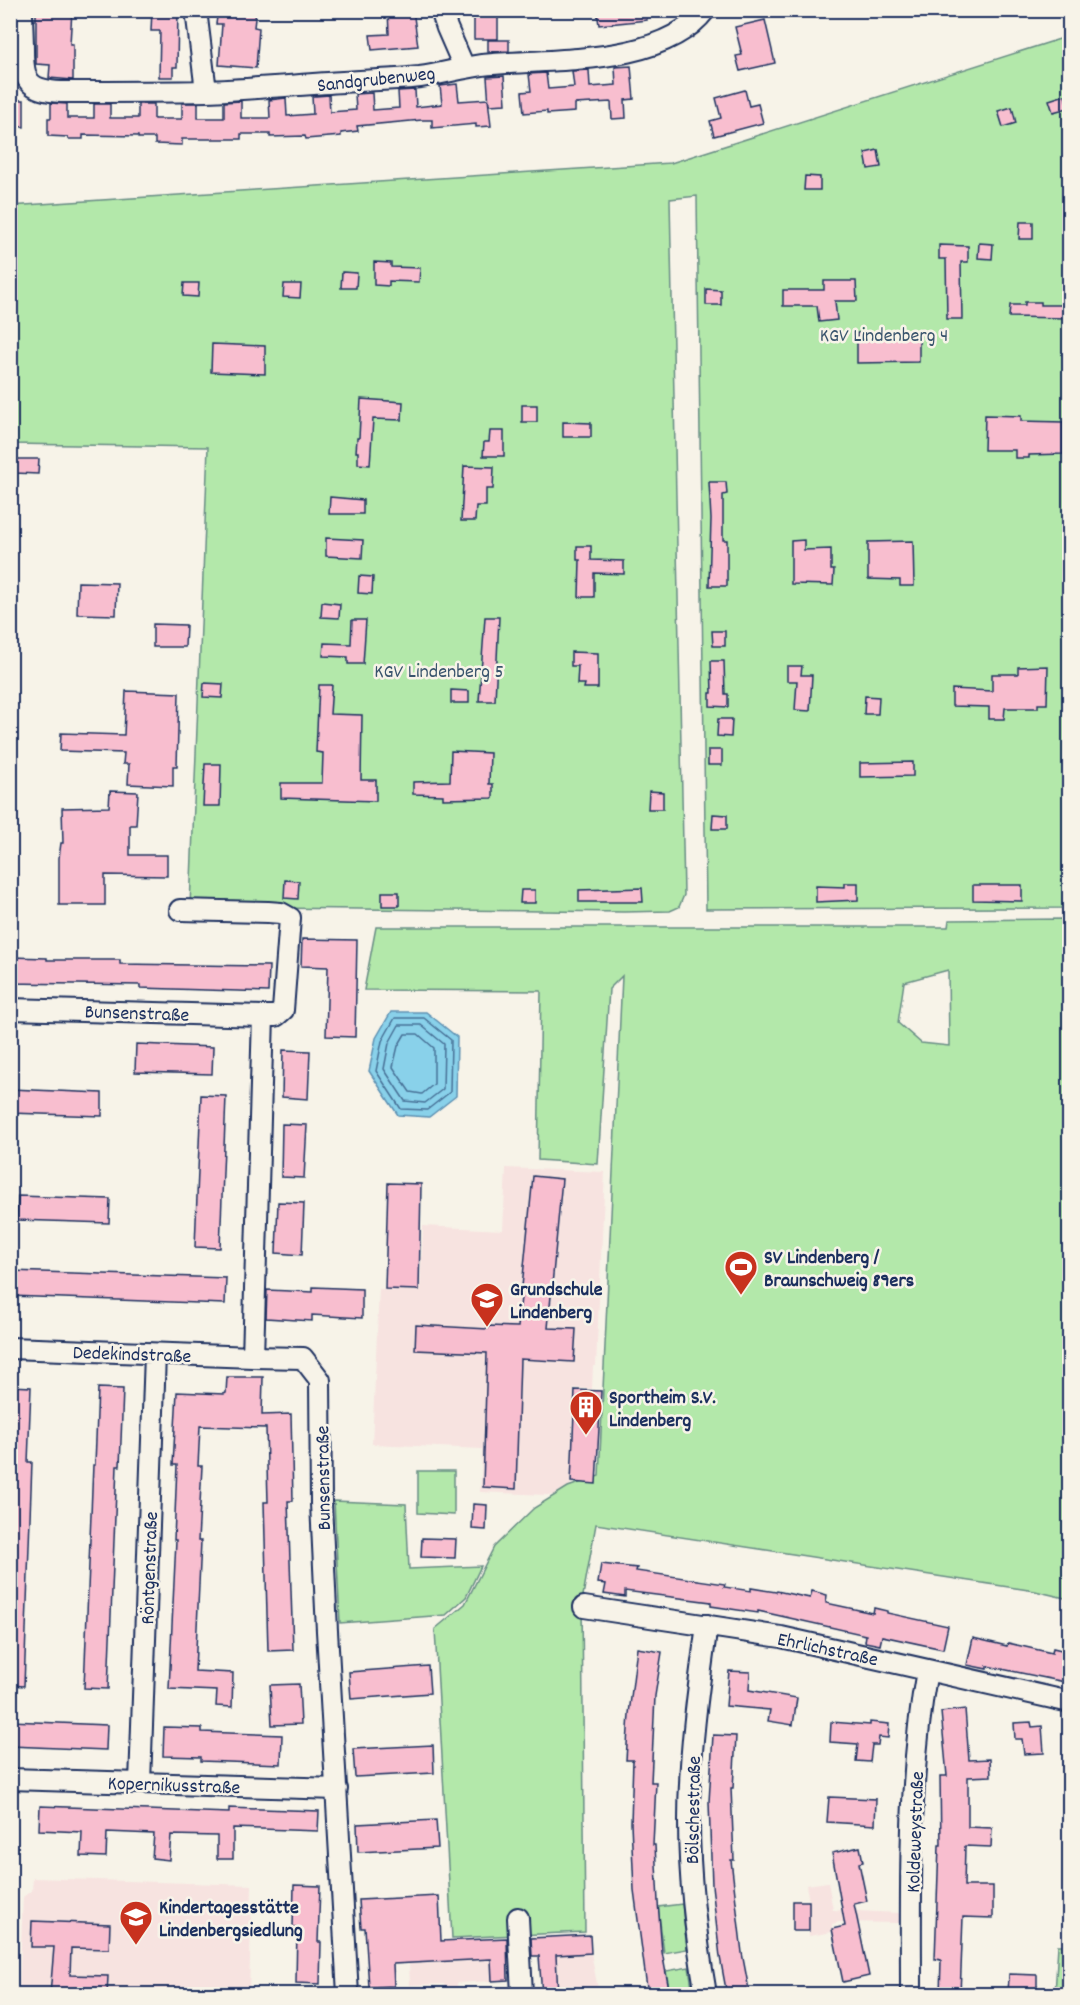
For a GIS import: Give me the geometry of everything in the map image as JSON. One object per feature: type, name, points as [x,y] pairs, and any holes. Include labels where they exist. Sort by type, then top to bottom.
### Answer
[{"type":"street","name":"Sandgrubenweg","points":[[22,10],[23,70],[27,80],[45,91],[61,92],[206,91],[422,77],[464,67],[587,58],[623,53],[660,42],[683,20],[705,10]]},
{"type":"street","points":[[196,10],[206,91]]},
{"type":"street","points":[[441,10],[464,67]]},
{"type":"street","points":[[180,910],[281,913],[290,918],[283,1010],[276,1016],[263,1016],[253,1357]]},
{"type":"street","name":"Bunsenstraße","points":[[10,1009],[263,1016]]},
{"type":"street","name":"Dedekindstraße","points":[[10,1348],[253,1357]]},
{"type":"street","name":"Röntgenstraße","points":[[140,1783],[156,1354]]},
{"type":"street","name":"Bunsenstraße","points":[[253,1357],[303,1358],[320,1380],[321,1503],[348,1995]]},
{"type":"street","name":"Ehrlichstraße","points":[[584,1607],[781,1637],[1070,1702]]},
{"type":"street","name":"Bölschestraße","points":[[706,1995],[695,1914],[689,1820],[696,1704],[707,1625]]},
{"type":"street","name":"Koldeweystraße","points":[[911,1995],[913,1817],[920,1719],[927,1670]]},
{"type":"street","name":"Kopernikusstraße","points":[[10,1779],[337,1789]]},
{"type":"street","points":[[518,1918],[521,1994]]},
{"type":"shaded area","name":"Grundschule Lindenberg","points":[[506,1168],[605,1172],[596,1366],[593,1366],[592,1389],[574,1388],[570,1496],[480,1492],[482,1449],[372,1444],[379,1289],[420,1291],[423,1226],[503,1230]]},
{"type":"shaded area","name":"Kindertagesstätte Lindenbergsiedlung","points":[[33,1878],[252,1885],[249,1994],[19,1994],[23,1897],[32,1890]]},
{"type":"shaded area","points":[[828,1882],[833,1910],[900,1913],[899,1923],[839,1922],[832,1924],[832,1932],[809,1936],[809,1901],[806,1885]]},
{"type":"shaded area","points":[[591,1953],[599,1994],[558,1994],[556,1955]]},
{"type":"shaded area","points":[[491,1959],[492,1981],[457,1983],[457,1988],[445,1989],[444,1984],[410,1985],[409,1963]]},
{"type":"green space","points":[[1069,36],[1069,908],[706,909],[697,196],[670,199],[684,895],[679,907],[670,911],[624,912],[190,907],[208,447],[11,444],[10,206],[671,163]]},
{"type":"green space","points":[[1069,919],[1069,1599],[1035,1591],[596,1524],[582,1601],[585,1932],[452,1938],[435,1629],[465,1604],[494,1547],[534,1508],[568,1487],[599,1476],[622,976],[609,989],[598,1164],[538,1160],[541,991],[364,990],[376,927],[948,927],[949,920]],"holes":[[[948,970],[949,1046],[921,1043],[898,1023],[904,982]]]},
{"type":"green space","points":[[418,1471],[454,1471],[454,1515],[418,1513]]},
{"type":"green space","points":[[334,1501],[406,1504],[409,1569],[481,1566],[466,1597],[446,1615],[340,1623]]},
{"type":"green space","points":[[682,1904],[687,1949],[664,1953],[658,1907]]},
{"type":"green space","points":[[1058,1945],[1069,1945],[1069,1988],[1057,1988],[1057,1994],[1055,1994]]},
{"type":"green space","points":[[689,1967],[693,1994],[670,1994],[666,1971]]},
{"type":"water","points":[[391,1012],[426,1012],[457,1037],[456,1096],[429,1117],[398,1115],[369,1071],[376,1038]]},
{"type":"building","points":[[36,10],[72,10],[70,44],[73,44],[73,80],[49,78],[50,65],[36,64]]},
{"type":"building","points":[[152,10],[178,10],[177,67],[173,67],[173,77],[159,77],[160,31],[151,31]]},
{"type":"building","points":[[218,10],[256,10],[254,27],[259,28],[256,68],[219,65],[222,24],[216,24]]},
{"type":"building","points":[[388,10],[413,10],[418,46],[372,50],[370,35],[389,34]]},
{"type":"building","points":[[474,10],[498,10],[498,39],[474,39]]},
{"type":"building","points":[[646,10],[647,20],[599,25],[597,11]]},
{"type":"building","points":[[765,20],[775,63],[740,71],[736,56],[742,55],[735,27]]},
{"type":"building","points":[[488,40],[509,40],[509,51],[488,52]]},
{"type":"building","points":[[631,66],[634,99],[625,100],[626,118],[612,119],[611,102],[575,104],[575,112],[524,113],[522,92],[531,91],[529,74],[546,73],[548,89],[574,87],[572,71],[589,70],[590,87],[616,85],[615,67]]},
{"type":"building","points":[[504,76],[506,104],[489,105],[487,77]]},
{"type":"building","points":[[457,84],[459,101],[488,99],[491,126],[476,127],[476,124],[432,128],[432,120],[422,120],[357,126],[358,131],[341,133],[341,136],[306,139],[305,136],[270,137],[270,134],[241,134],[241,139],[182,139],[182,145],[155,144],[155,138],[138,138],[138,136],[83,135],[83,139],[68,139],[68,137],[48,136],[51,103],[67,104],[67,118],[94,118],[94,104],[110,104],[110,118],[138,118],[138,104],[154,104],[154,119],[182,119],[182,103],[198,103],[198,118],[224,118],[224,102],[241,101],[241,118],[270,118],[269,100],[286,98],[287,116],[313,114],[312,96],[329,95],[330,112],[356,110],[355,94],[372,93],[373,110],[399,108],[398,91],[415,90],[416,107],[442,104],[440,86]]},
{"type":"building","points":[[745,90],[749,106],[758,104],[763,123],[714,136],[710,121],[721,118],[716,98]]},
{"type":"building","points":[[1065,95],[1068,108],[1053,112],[1049,100]]},
{"type":"building","points":[[10,100],[24,100],[24,127],[10,126]]},
{"type":"building","points":[[1012,107],[1016,123],[1003,127],[998,111]]},
{"type":"building","points":[[878,150],[881,167],[868,169],[865,153]]},
{"type":"building","points":[[805,176],[820,177],[820,190],[804,190]]},
{"type":"building","points":[[1020,222],[1033,222],[1033,239],[1019,239]]},
{"type":"building","points":[[979,243],[993,244],[992,259],[978,258]]},
{"type":"building","points":[[939,245],[968,246],[968,262],[961,262],[962,319],[947,319],[946,259],[939,259]]},
{"type":"building","points":[[374,262],[391,263],[391,267],[420,268],[419,282],[389,281],[389,286],[374,285]]},
{"type":"building","points":[[342,272],[357,273],[356,288],[341,288]]},
{"type":"building","points":[[824,281],[856,281],[857,301],[835,301],[837,320],[819,322],[817,306],[783,306],[783,290],[824,290]]},
{"type":"building","points":[[184,283],[199,283],[198,297],[183,296]]},
{"type":"building","points":[[284,284],[301,284],[300,298],[283,297]]},
{"type":"building","points":[[706,289],[721,290],[721,305],[706,305]]},
{"type":"building","points":[[1025,302],[1041,302],[1041,305],[1069,305],[1068,318],[1009,317],[1010,305],[1025,305]]},
{"type":"building","points":[[919,332],[919,362],[857,363],[857,333]]},
{"type":"building","points":[[212,344],[265,346],[265,374],[211,372]]},
{"type":"building","points":[[361,399],[403,402],[402,420],[373,419],[370,465],[358,464],[358,452],[356,452]]},
{"type":"building","points":[[522,405],[537,405],[537,422],[522,422]]},
{"type":"building","points":[[985,415],[1021,416],[1021,421],[1063,422],[1063,454],[1029,455],[1029,458],[1015,458],[1015,450],[984,450]]},
{"type":"building","points":[[563,422],[591,423],[591,437],[563,437]]},
{"type":"building","points":[[490,431],[504,431],[504,456],[483,456],[484,442],[489,442]]},
{"type":"building","points":[[16,459],[39,459],[38,474],[15,473]]},
{"type":"building","points":[[464,466],[494,467],[493,489],[486,489],[486,506],[476,506],[475,521],[461,521]]},
{"type":"building","points":[[709,482],[726,482],[727,494],[723,495],[723,540],[727,540],[727,586],[709,586],[711,519]]},
{"type":"building","points":[[330,497],[363,500],[363,514],[329,514]]},
{"type":"building","points":[[326,538],[363,540],[362,558],[326,556]]},
{"type":"building","points":[[804,540],[804,550],[831,549],[831,570],[834,570],[833,585],[791,584],[791,541]]},
{"type":"building","points":[[913,541],[914,586],[900,586],[900,580],[868,579],[868,542]]},
{"type":"building","points":[[577,546],[591,546],[591,560],[624,561],[624,574],[594,573],[594,597],[579,597],[580,560],[577,560]]},
{"type":"building","points":[[359,576],[373,577],[372,594],[358,593]]},
{"type":"building","points":[[78,582],[117,583],[116,615],[77,614]]},
{"type":"building","points":[[322,602],[340,604],[339,618],[321,617]]},
{"type":"building","points":[[485,617],[499,617],[495,701],[479,701]]},
{"type":"building","points":[[352,620],[366,620],[363,664],[348,664],[348,657],[323,656],[324,643],[351,644]]},
{"type":"building","points":[[153,624],[186,625],[185,647],[153,647]]},
{"type":"building","points":[[712,631],[725,631],[725,646],[713,646]]},
{"type":"building","points":[[571,652],[598,653],[598,688],[584,688],[585,684],[577,684],[578,666],[571,666]]},
{"type":"building","points":[[711,661],[724,661],[725,694],[728,694],[728,707],[710,706]]},
{"type":"building","points":[[787,666],[802,666],[801,675],[812,675],[810,711],[795,710],[797,681],[787,681]]},
{"type":"building","points":[[1048,666],[1047,704],[1038,704],[1038,708],[1005,708],[1004,719],[989,719],[989,707],[952,706],[952,689],[992,691],[992,674],[1018,674],[1018,667]]},
{"type":"building","points":[[204,683],[223,684],[222,698],[203,697]]},
{"type":"building","points":[[319,685],[332,685],[330,714],[362,715],[361,780],[376,780],[376,801],[281,798],[281,783],[322,783],[323,753],[316,752]]},
{"type":"building","points":[[451,690],[469,691],[469,703],[451,703]]},
{"type":"building","points":[[126,691],[179,693],[177,766],[173,766],[173,786],[128,784],[129,764],[123,764],[124,753],[60,751],[61,733],[124,735]]},
{"type":"building","points":[[865,696],[879,697],[878,714],[864,714]]},
{"type":"building","points":[[718,719],[732,719],[731,737],[717,736]]},
{"type":"building","points":[[708,750],[722,750],[722,765],[708,765]]},
{"type":"building","points":[[451,751],[490,753],[489,784],[493,784],[493,798],[443,799],[443,795],[413,794],[413,782],[450,781]]},
{"type":"building","points":[[913,762],[913,776],[860,777],[860,763]]},
{"type":"building","points":[[205,764],[221,764],[220,806],[203,806]]},
{"type":"building","points":[[110,791],[138,792],[136,825],[130,825],[130,855],[167,855],[167,876],[105,875],[105,905],[59,905],[59,858],[61,843],[63,843],[62,808],[109,807]]},
{"type":"building","points":[[649,791],[663,792],[663,809],[648,809]]},
{"type":"building","points":[[713,814],[727,815],[727,829],[712,829]]},
{"type":"building","points":[[285,880],[299,881],[298,899],[284,898]]},
{"type":"building","points":[[845,883],[858,883],[858,900],[816,902],[816,886],[845,887]]},
{"type":"building","points":[[973,885],[1022,885],[1022,901],[973,900]]},
{"type":"building","points":[[642,888],[643,902],[579,902],[579,890]]},
{"type":"building","points":[[521,890],[535,890],[535,903],[520,903]]},
{"type":"building","points":[[382,892],[399,892],[399,906],[382,906]]},
{"type":"building","points":[[302,939],[357,940],[355,1037],[326,1036],[328,967],[301,966]]},
{"type":"building","points":[[10,957],[47,958],[47,960],[120,960],[120,964],[269,966],[268,992],[140,988],[140,985],[10,983]]},
{"type":"building","points":[[136,1044],[213,1047],[212,1074],[135,1072]]},
{"type":"building","points":[[283,1050],[310,1051],[308,1099],[282,1097]]},
{"type":"building","points":[[10,1089],[102,1093],[102,1116],[10,1113]]},
{"type":"building","points":[[201,1095],[226,1096],[220,1248],[195,1247]]},
{"type":"building","points":[[282,1124],[307,1125],[304,1178],[281,1177]]},
{"type":"building","points":[[533,1176],[562,1179],[548,1328],[576,1329],[574,1362],[520,1359],[516,1489],[483,1487],[487,1353],[415,1350],[416,1325],[488,1329],[489,1326],[518,1327]]},
{"type":"building","points":[[388,1183],[421,1184],[419,1290],[385,1289]]},
{"type":"building","points":[[18,1196],[110,1199],[109,1223],[17,1220]]},
{"type":"building","points":[[278,1202],[304,1203],[302,1255],[276,1253]]},
{"type":"building","points":[[10,1271],[226,1278],[225,1304],[10,1296]]},
{"type":"building","points":[[313,1287],[362,1289],[362,1318],[312,1315],[312,1321],[266,1318],[267,1290],[313,1292]]},
{"type":"building","points":[[227,1377],[263,1377],[262,1415],[291,1414],[293,1501],[288,1501],[293,1650],[268,1651],[264,1502],[268,1502],[266,1428],[200,1426],[198,1466],[202,1466],[198,1541],[201,1541],[195,1671],[233,1673],[232,1707],[216,1706],[217,1691],[169,1689],[176,1540],[174,1540],[177,1465],[173,1465],[177,1392],[224,1394]]},
{"type":"building","points":[[10,1386],[31,1387],[28,1462],[32,1462],[24,1686],[10,1685]]},
{"type":"building","points":[[98,1388],[123,1389],[120,1466],[117,1466],[108,1689],[84,1688]]},
{"type":"building","name":"Sportheim S.V. Lindenberg","points":[[575,1390],[601,1391],[596,1484],[571,1482]]},
{"type":"building","points":[[473,1504],[487,1505],[486,1530],[472,1529]]},
{"type":"building","points":[[422,1538],[456,1539],[455,1558],[421,1557]]},
{"type":"building","points":[[601,1564],[637,1568],[636,1571],[725,1584],[724,1587],[751,1591],[751,1588],[777,1591],[810,1598],[812,1591],[827,1595],[826,1603],[873,1613],[874,1608],[948,1626],[943,1649],[882,1636],[880,1645],[865,1642],[866,1635],[758,1611],[758,1613],[711,1606],[711,1602],[625,1591],[625,1597],[604,1594],[606,1584],[598,1583]]},
{"type":"building","points":[[973,1638],[1052,1653],[1053,1648],[1070,1652],[1070,1683],[987,1666],[987,1669],[967,1665]]},
{"type":"building","points":[[637,1648],[662,1652],[655,1696],[651,1782],[656,1782],[653,1845],[655,1845],[662,1952],[670,1995],[648,1995],[634,1890],[631,1823],[633,1760],[626,1760]]},
{"type":"building","points":[[428,1666],[430,1693],[351,1699],[349,1672]]},
{"type":"building","points":[[729,1671],[750,1672],[749,1690],[797,1698],[793,1725],[768,1721],[770,1710],[726,1706]]},
{"type":"building","points":[[299,1684],[301,1724],[272,1725],[270,1685]]},
{"type":"building","points":[[965,1709],[969,1760],[990,1759],[991,1776],[968,1777],[968,1827],[992,1828],[991,1847],[965,1846],[964,1886],[993,1886],[993,1918],[963,1917],[960,1995],[940,1995],[941,1960],[935,1959],[939,1845],[941,1845],[940,1776],[947,1776],[941,1712]]},
{"type":"building","points":[[10,1721],[107,1725],[106,1750],[10,1746]]},
{"type":"building","points":[[831,1722],[889,1724],[888,1738],[879,1737],[878,1745],[872,1745],[870,1762],[856,1761],[858,1744],[830,1742]]},
{"type":"building","points":[[1031,1722],[1032,1727],[1042,1726],[1044,1753],[1024,1754],[1022,1739],[1015,1739],[1014,1723]]},
{"type":"building","points":[[164,1727],[202,1728],[202,1732],[282,1735],[281,1764],[201,1761],[201,1757],[163,1756]]},
{"type":"building","points":[[713,1735],[736,1736],[733,1788],[731,1788],[734,1860],[731,1860],[742,1953],[750,1995],[727,1995],[720,1957],[712,1885],[709,1802]]},
{"type":"building","points":[[433,1745],[434,1773],[355,1777],[353,1749]]},
{"type":"building","points":[[829,1797],[876,1799],[875,1825],[827,1822]]},
{"type":"building","points":[[40,1806],[229,1813],[229,1808],[319,1811],[318,1831],[233,1828],[233,1859],[217,1859],[217,1836],[171,1835],[169,1860],[152,1858],[154,1834],[107,1832],[106,1857],[81,1856],[82,1832],[39,1830]]},
{"type":"building","points":[[436,1820],[438,1848],[358,1852],[357,1824]]},
{"type":"building","points":[[860,1847],[863,1862],[859,1863],[867,1901],[854,1904],[869,1976],[843,1982],[832,1929],[845,1926],[832,1853]]},
{"type":"building","points":[[294,1885],[320,1886],[318,1942],[321,1942],[320,1984],[296,1983],[297,1928],[293,1928]]},
{"type":"building","points":[[439,1896],[441,1941],[507,1938],[508,1980],[492,1981],[491,1959],[393,1964],[394,1986],[369,1987],[365,1928],[361,1928],[359,1900]]},
{"type":"building","points":[[793,1901],[809,1901],[809,1931],[793,1931]]},
{"type":"building","points":[[32,1921],[110,1924],[109,1949],[71,1948],[70,1975],[108,1976],[107,1995],[50,1995],[54,1947],[31,1947]]},
{"type":"building","points":[[590,1935],[591,1953],[556,1955],[558,1995],[542,1995],[539,1956],[532,1956],[531,1938]]},
{"type":"building","points":[[1009,1974],[1037,1975],[1037,1995],[1008,1995]]},
{"type":"place","name":"SV Lindenberg / Braunschweig 89ers","points":[[741,1296]]},
{"type":"place","name":"Grundschule Lindenberg","points":[[487,1328]]},
{"type":"place","name":"Sportheim S.V. Lindenberg","points":[[586,1436]]},
{"type":"place","name":"Kindertagesstätte Lindenbergsiedlung","points":[[136,1946]]},
{"type":"park label","name":"KGV Lindenberg 4","points":[[884,334]]},
{"type":"park label","name":"KGV Lindenberg 5","points":[[439,670]]}]
